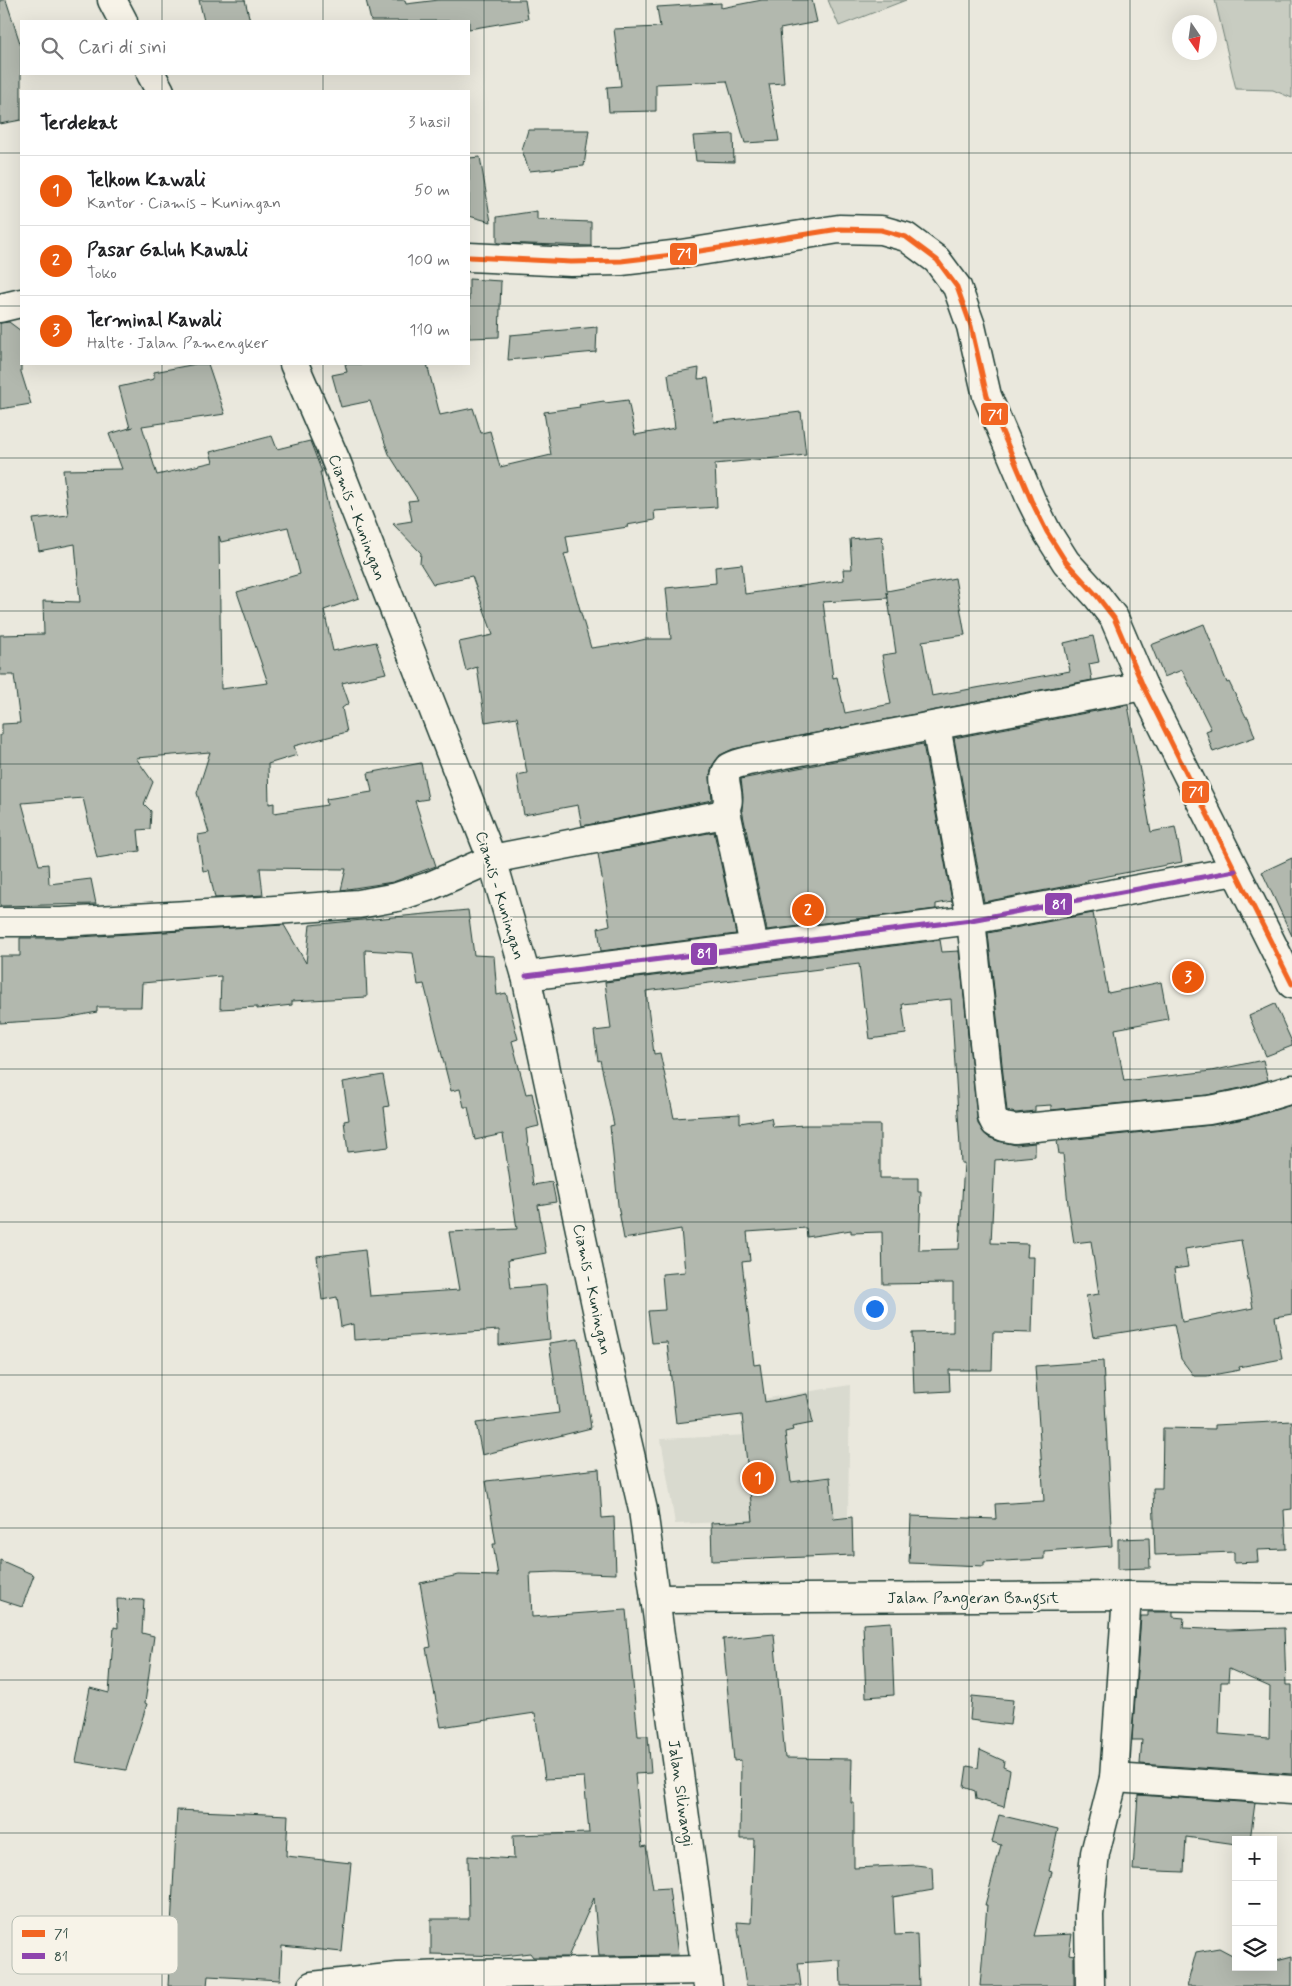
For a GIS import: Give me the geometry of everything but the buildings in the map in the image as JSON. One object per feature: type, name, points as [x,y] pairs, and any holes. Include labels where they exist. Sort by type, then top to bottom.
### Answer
[{"type":"main road","points":[[112,0],[123,20]]},
{"type":"main road","points":[[152,75],[159,90]]},
{"type":"main road","points":[[470,257],[571,262],[621,261],[681,254],[839,229],[881,230],[906,237],[937,260],[957,288],[971,326],[988,396],[1031,500],[1047,532],[1066,562],[1114,618],[1143,686],[1292,984]]},
{"type":"main road","points":[[0,308],[20,303]]},
{"type":"main road","name":"Ciamis - Kuningan","points":[[294,365],[340,470],[492,859],[526,976],[602,1333],[643,1510],[654,1599]]},
{"type":"main road","points":[[754,946],[726,811],[728,804],[725,777],[728,770],[733,766],[748,761],[1143,686]]},
{"type":"main road","points":[[936,726],[971,920],[992,1117],[995,1124],[1004,1128],[1015,1128],[1209,1110],[1245,1103],[1292,1089]]},
{"type":"main road","points":[[0,922],[61,922],[262,912],[359,904],[397,896],[430,886],[492,859],[711,818],[726,811]]},
{"type":"main road","points":[[526,976],[971,920],[1235,871]]},
{"type":"main road","points":[[1090,1986],[1089,1915],[1095,1853],[1114,1778],[1127,1596]]},
{"type":"main road","name":"Jalan Pangeran Bangsit","points":[[654,1599],[1127,1596],[1292,1598]]},
{"type":"main road","name":"Jalan Siliwangi","points":[[654,1599],[707,1978]]},
{"type":"main road","points":[[1114,1778],[1292,1790]]},
{"type":"main road","points":[[312,1986],[470,1974],[707,1978]]},
{"type":"shaded area","points":[[828,0],[906,0],[839,26]]},
{"type":"shaded area","points":[[1215,0],[1292,0],[1292,98],[1273,90],[1236,89]]},
{"type":"shaded area","points":[[850,1385],[848,1517],[675,1524],[661,1439],[749,1435],[744,1402]]},
{"type":"transit line","name":"71","points":[[470,257],[571,262],[621,261],[681,254],[839,229],[881,230],[906,237],[937,260],[957,287],[971,326],[987,396],[1031,500],[1047,532],[1066,562],[1114,618],[1143,686],[1292,984]]},
{"type":"transit line","name":"81","points":[[526,976],[971,920],[1235,871]]},
{"type":"place","name":"Pasar Galuh Kawali","points":[[808,910]]},
{"type":"place","name":"Terminal Kawali","points":[[1188,977]]},
{"type":"place","name":"Telkom Kawali","points":[[758,1478]]}]
